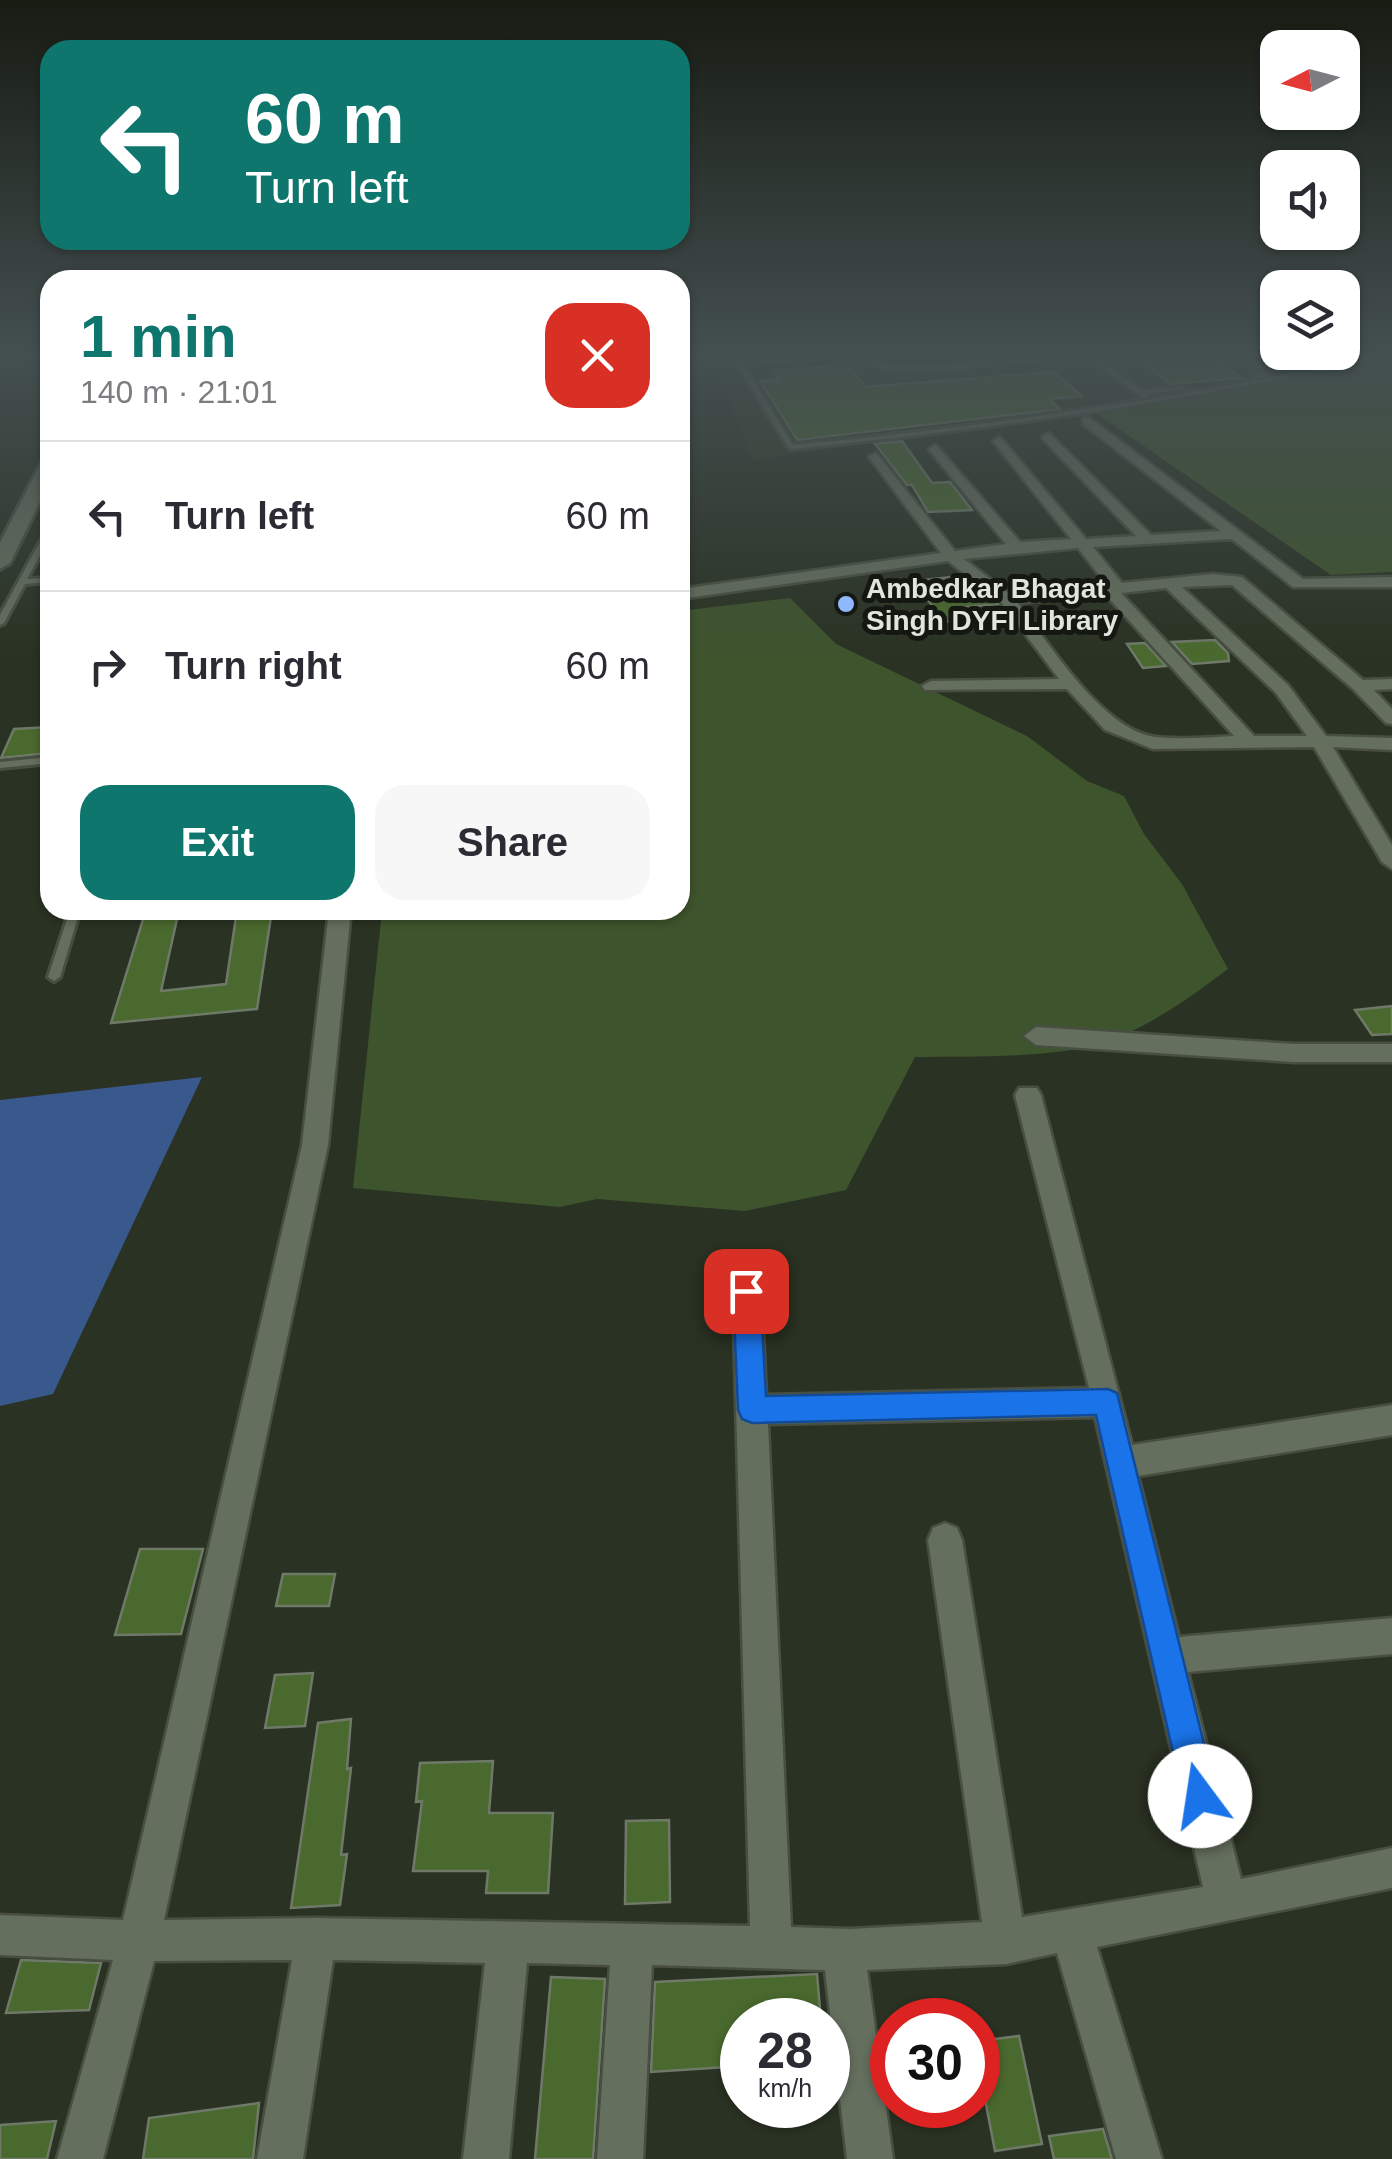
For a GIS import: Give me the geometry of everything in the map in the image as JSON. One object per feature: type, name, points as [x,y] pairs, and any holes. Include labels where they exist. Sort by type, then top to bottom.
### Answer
[{"type":"street","points":[[941,455],[1016,547]]},
{"type":"street","points":[[1011,455],[1113,589],[1247,740]]},
{"type":"street","points":[[1065,455],[1147,539]]},
{"type":"street","points":[[1131,455],[1299,584],[1392,582]]},
{"type":"street","points":[[876,457],[951,556],[1008,599],[1072,684],[1112,726],[1154,743],[1247,740],[1392,744]]},
{"type":"street","points":[[0,528],[40,465]]},
{"type":"street","points":[[0,563],[40,470]]},
{"type":"street","points":[[690,593],[1016,547],[1232,535]]},
{"type":"street","points":[[1008,599],[1168,582],[1236,580],[1359,685],[1392,719]]},
{"type":"street","points":[[1168,582],[1282,688],[1389,850]]},
{"type":"street","points":[[932,686],[1072,684]]},
{"type":"street","points":[[1359,685],[1392,684]]},
{"type":"street","points":[[80,2159],[139,1941],[314,1146],[339,920]]},
{"type":"street","points":[[1036,1036],[1254,1051],[1392,1053]]},
{"type":"street","points":[[1028,1094],[1108,1402],[1119,1464],[1226,1901]]},
{"type":"street","points":[[746,1291],[772,1947]]},
{"type":"street","points":[[752,1410],[1108,1402]]},
{"type":"street","points":[[1119,1464],[1392,1420]]},
{"type":"street","points":[[945,1540],[1006,1943]]},
{"type":"street","points":[[1166,1656],[1392,1636]]},
{"type":"street","points":[[0,1936],[139,1941],[316,1939],[632,1944],[844,1952],[1006,1943],[1392,1868]]},
{"type":"street","points":[[1071,1930],[1138,2159]]},
{"type":"street","points":[[280,2159],[316,1939]]},
{"type":"street","points":[[486,2159],[508,1942]]},
{"type":"street","points":[[620,2159],[632,1944]]},
{"type":"street","points":[[844,1952],[870,2159]]},
{"type":"lane","points":[[0,623],[40,549]]},
{"type":"lane","points":[[22,582],[40,581]]},
{"type":"lane","points":[[0,765],[40,761]]},
{"type":"lane","points":[[54,977],[72,920]]},
{"type":"shaded area","points":[[751,455],[789,455],[753,460]]},
{"type":"green space","points":[[1156,455],[1392,455],[1392,572],[1331,575]]},
{"type":"green space","points":[[790,598],[836,644],[1027,736],[1087,781],[1124,796],[1144,834],[1182,884],[1228,969],[1155,1019],[1088,1047],[1013,1055],[915,1057],[846,1190],[745,1211],[597,1199],[560,1207],[353,1188],[381,920],[690,920],[690,610]]},
{"type":"water","points":[[202,1077],[53,1394],[0,1406],[0,1100]]},
{"type":"building","points":[[883,455],[912,455],[932,483],[950,482],[972,510],[928,512],[912,485],[907,485]]},
{"type":"building","points":[[951,577],[966,580],[998,604],[966,607],[975,619],[944,622],[914,581]]},
{"type":"building","points":[[1215,640],[1228,653],[1229,661],[1192,664],[1172,642]]},
{"type":"building","points":[[1145,643],[1166,666],[1143,668],[1127,644]]},
{"type":"building","points":[[40,728],[40,754],[1,758],[14,729]]},
{"type":"building","points":[[143,920],[177,920],[161,991],[226,984],[236,920],[270,920],[257,1009],[111,1023]]},
{"type":"building","points":[[1392,1006],[1392,1034],[1372,1035],[1355,1010]]},
{"type":"building","points":[[140,1549],[203,1549],[181,1634],[115,1635]]},
{"type":"building","points":[[283,1574],[335,1574],[329,1606],[276,1606]]},
{"type":"building","points":[[313,1673],[305,1726],[265,1728],[275,1675]]},
{"type":"building","points":[[351,1719],[347,1769],[351,1768],[341,1855],[347,1854],[340,1905],[291,1908],[318,1723]]},
{"type":"building","points":[[493,1761],[489,1813],[553,1813],[548,1893],[486,1893],[488,1871],[413,1871],[422,1801],[416,1802],[420,1763]]},
{"type":"building","points":[[669,1820],[670,1902],[625,1904],[626,1821]]},
{"type":"building","points":[[21,1960],[101,1963],[89,2010],[6,2013]]},
{"type":"building","points":[[817,1974],[819,1998],[720,1998],[720,2067],[651,2072],[655,1982]]},
{"type":"building","points":[[551,1977],[605,1979],[593,2159],[535,2159]]},
{"type":"building","points":[[1019,2036],[1042,2144],[995,2151],[991,2128],[1000,2128],[1000,2038]]},
{"type":"building","points":[[259,2103],[253,2159],[143,2159],[149,2118]]},
{"type":"building","points":[[56,2121],[47,2159],[0,2159],[0,2125]]},
{"type":"building","points":[[1103,2129],[1112,2159],[1054,2159],[1049,2136]]},
{"type":"place","name":"Ambedkar Bhagat Singh DYFI Library","points":[[846,604]]},
{"type":"route","points":[[746,1291],[752,1410],[1108,1402],[1119,1464],[1200,1796]]}]
